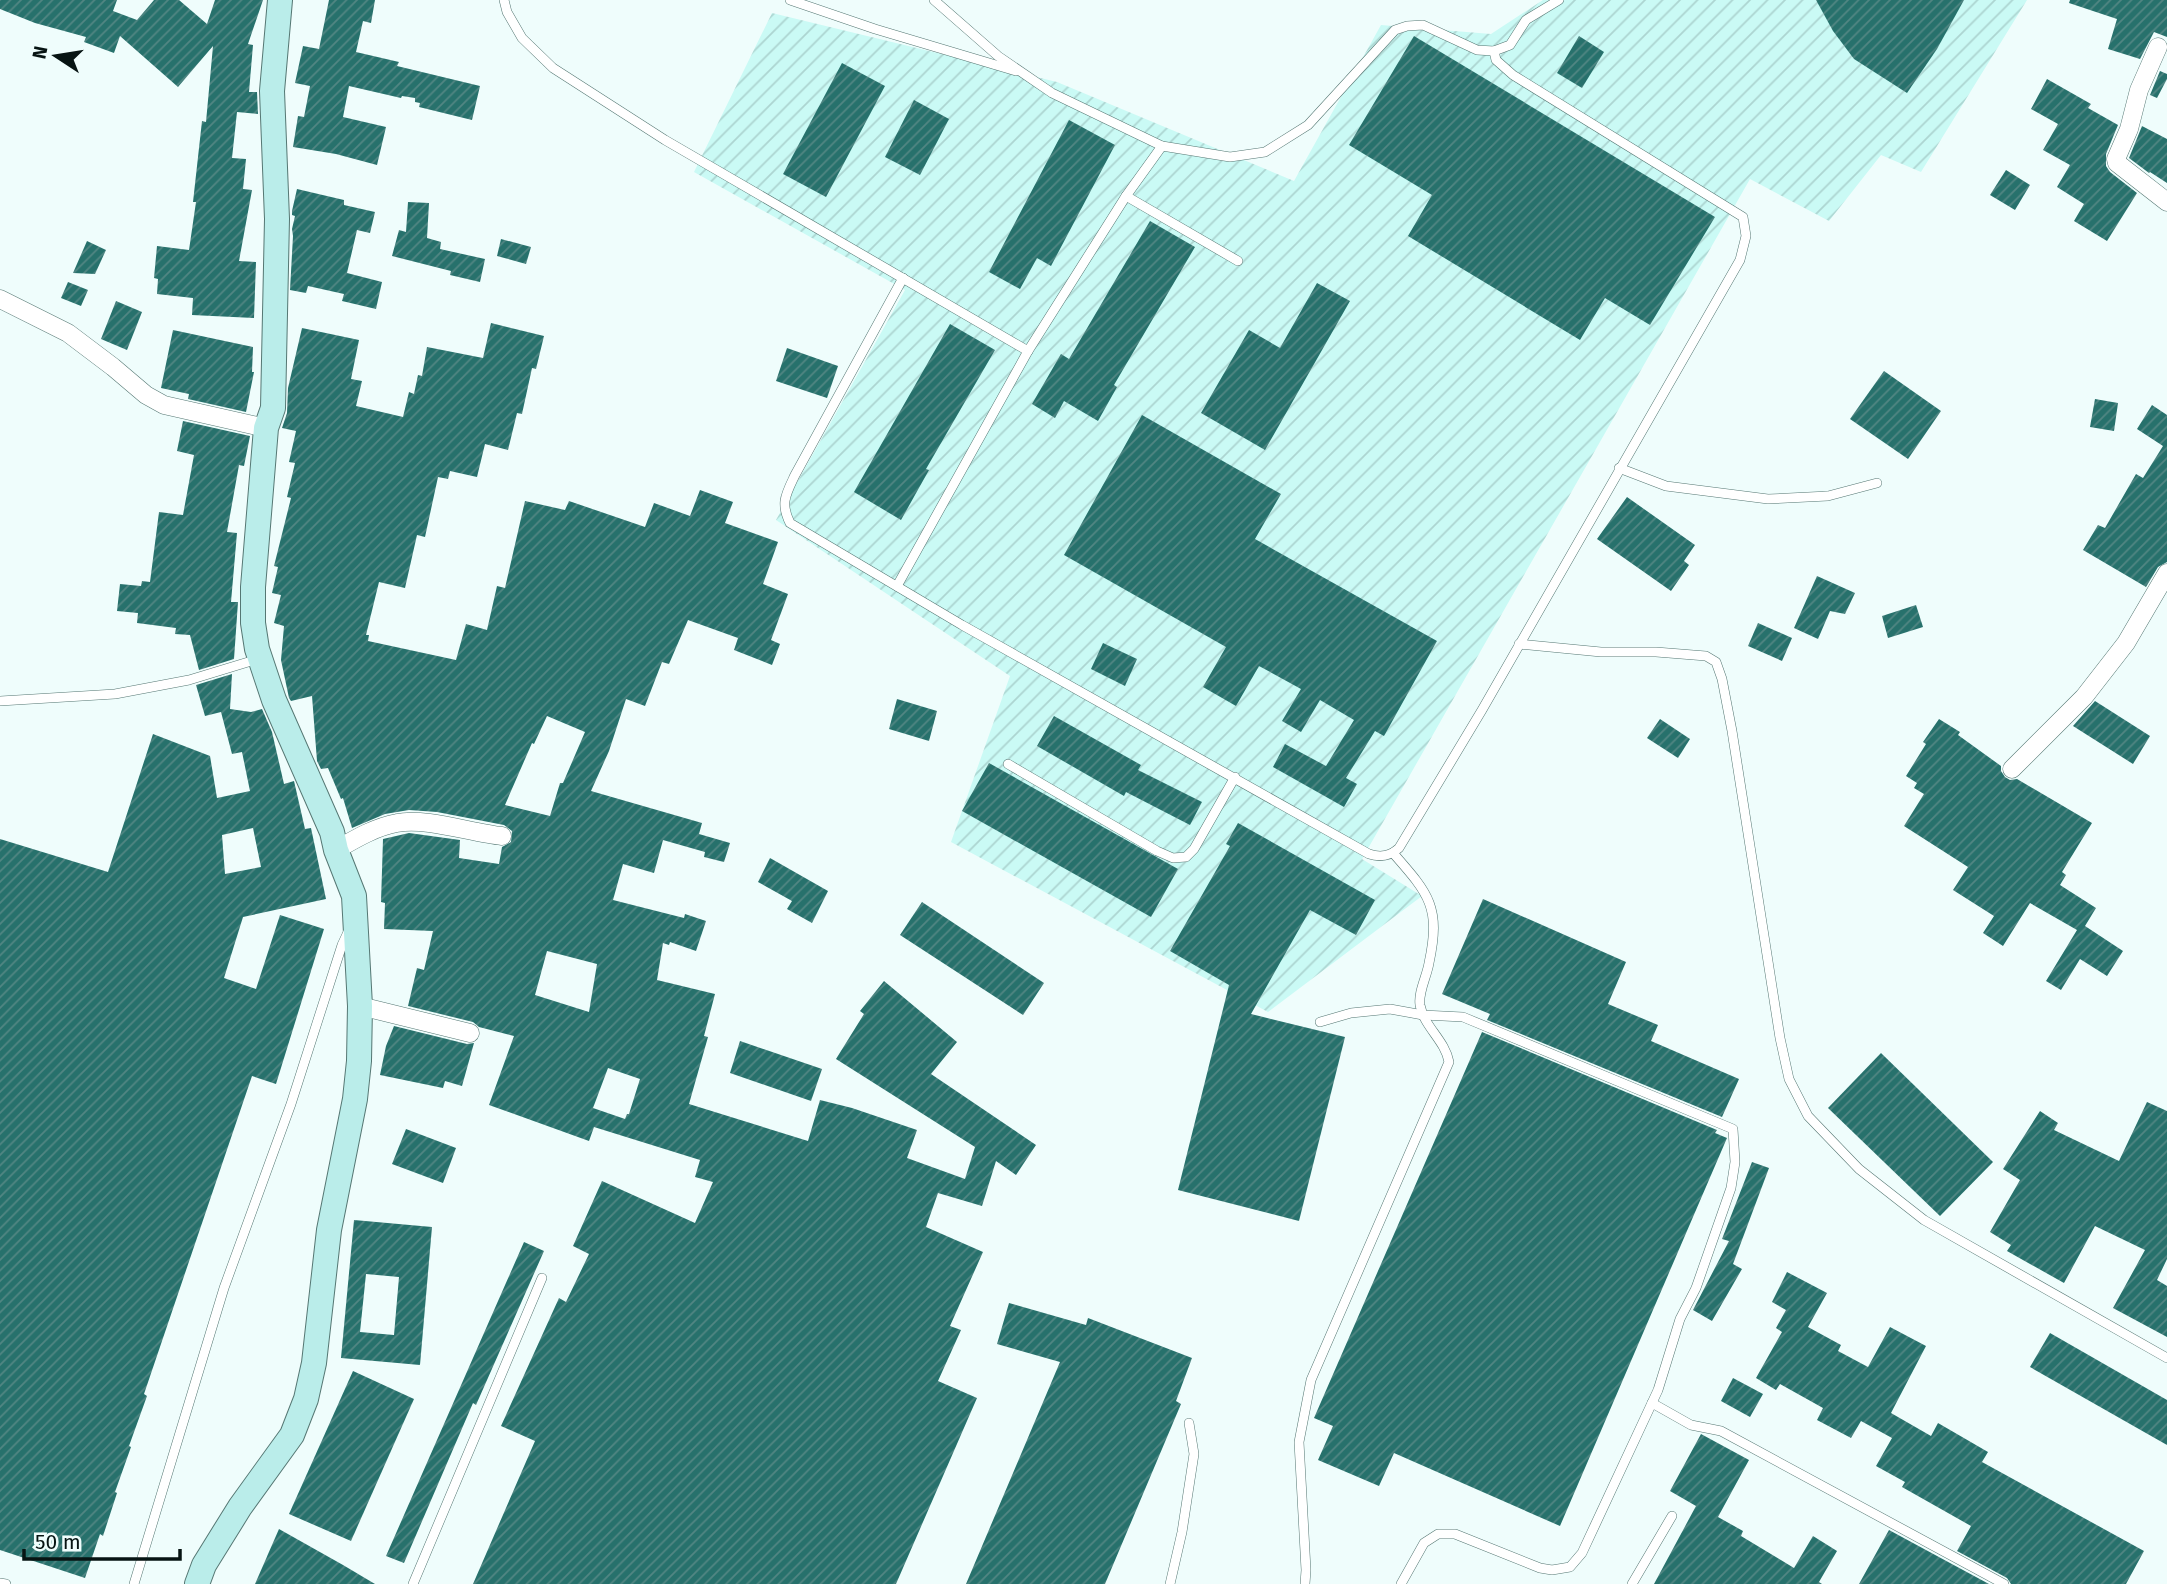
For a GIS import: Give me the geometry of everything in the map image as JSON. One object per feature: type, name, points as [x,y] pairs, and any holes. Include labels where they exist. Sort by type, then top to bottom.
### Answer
[{"type":"street","points":[[197,1584],[204,1565],[240,1507],[292,1435],[306,1399],[314,1363],[329,1230],[355,1099],[359,1061],[360,1006],[354,896],[332,832],[274,700],[260,659],[253,624],[253,587],[265,428],[273,408],[277,219],[272,91],[280,0]]},
{"type":"street","points":[[2158,47],[2138,90],[2129,130],[2116,159],[2117,163],[2167,202]]},
{"type":"street","points":[[0,299],[68,333],[146,395],[164,405],[265,428]]},
{"type":"street","points":[[2012,769],[2084,697],[2126,643],[2167,573]]},
{"type":"street","points":[[336,850],[367,833],[398,822],[420,822],[502,836]]},
{"type":"street","points":[[360,1006],[470,1033]]},
{"type":"lane","points":[[504,0],[507,12],[522,38],[553,68],[665,140],[1028,351]]},
{"type":"lane","points":[[790,0],[875,29],[1028,75]]},
{"type":"lane","points":[[934,0],[998,56],[1052,93],[1162,146],[1230,157],[1265,152],[1308,125],[1395,30],[1423,25],[1477,50],[1494,51],[1510,45],[1526,19],[1559,0]]},
{"type":"lane","points":[[903,278],[785,496],[783,510],[790,523],[1369,854],[1377,856],[1393,853],[1406,836],[1520,644],[1740,260],[1746,236],[1743,217],[1513,75],[1496,60],[1494,51]]},
{"type":"lane","points":[[897,586],[1028,351],[1126,196],[1162,146]]},
{"type":"lane","points":[[1126,196],[1238,261]]},
{"type":"lane","points":[[1619,468],[1666,486],[1768,499],[1828,496],[1877,483]]},
{"type":"lane","points":[[1520,644],[1601,652],[1706,656],[1716,662],[1722,678],[1732,731],[1780,1038],[1789,1079],[1808,1116],[1859,1169],[1924,1220],[2167,1358]]},
{"type":"lane","points":[[0,701],[115,694],[190,680],[260,659]]},
{"type":"lane","points":[[1008,764],[1173,858],[1186,857],[1194,849],[1235,777]]},
{"type":"lane","points":[[1305,1584],[1299,1442],[1311,1380],[1447,1070],[1447,1053],[1423,1015],[1419,1002],[1430,962],[1434,930],[1432,904],[1419,883],[1393,853]]},
{"type":"lane","points":[[134,1584],[224,1288],[291,1104],[342,944],[356,916]]},
{"type":"lane","points":[[1320,1022],[1351,1013],[1390,1009],[1423,1015],[1463,1017],[1733,1129],[1735,1161],[1731,1188],[1696,1289],[1680,1319],[1658,1390],[1582,1553],[1570,1567],[1552,1570],[1540,1568],[1455,1534],[1438,1534],[1424,1543],[1401,1584]]},
{"type":"lane","points":[[413,1584],[542,1278]]},
{"type":"lane","points":[[1652,1403],[1691,1425],[1721,1431],[2004,1584]]},
{"type":"lane","points":[[1170,1584],[1182,1532],[1194,1454],[1189,1423]]},
{"type":"lane","points":[[1632,1584],[1672,1516]]},
{"type":"lane","points":[[0,1583],[6,1584]]},
{"type":"shaded area","points":[[1543,0],[2027,0],[1921,172],[1881,155],[1829,221],[1750,179],[1362,859],[1422,896],[1268,1012],[951,842],[1010,676],[776,520],[905,290],[694,172],[772,13],[1057,82],[1294,181],[1381,25],[1491,34]]},
{"type":"building","points":[[0,0],[117,0],[113,11],[137,20],[154,0],[179,0],[207,24],[215,0],[263,0],[248,44],[253,45],[249,92],[257,92],[258,114],[237,112],[232,158],[246,159],[243,189],[252,190],[239,261],[256,262],[254,318],[192,315],[193,298],[157,294],[158,279],[154,278],[157,246],[189,250],[196,202],[193,202],[202,121],[206,122],[213,46],[178,87],[120,36],[114,53],[84,42],[86,37],[35,23],[0,9]]},
{"type":"building","points":[[329,0],[375,0],[371,23],[363,21],[356,52],[399,62],[397,66],[480,86],[472,120],[419,107],[420,103],[415,102],[415,98],[401,98],[349,86],[343,117],[386,127],[377,165],[336,154],[293,147],[298,116],[304,117],[310,86],[295,83],[303,46],[319,49]]},
{"type":"building","points":[[1816,0],[1964,0],[1937,49],[1907,93],[1854,59],[1833,31]]},
{"type":"building","points":[[2070,0],[2167,0],[2167,37],[2154,32],[2140,59],[2108,49],[2117,19],[2069,3]]},
{"type":"building","points":[[1414,36],[1715,217],[1650,325],[1605,298],[1580,340],[1408,236],[1432,195],[1349,145]]},
{"type":"building","points":[[1579,36],[1604,52],[1582,88],[1557,73]]},
{"type":"building","points":[[842,63],[885,86],[826,197],[783,174]]},
{"type":"building","points":[[2160,71],[2167,74],[2167,79],[2157,98],[2150,95]]},
{"type":"building","points":[[2047,79],[2091,104],[2088,108],[2118,125],[2106,154],[2106,166],[2137,193],[2107,241],[2074,221],[2084,204],[2057,187],[2070,165],[2043,150],[2058,124],[2031,109]]},
{"type":"building","points":[[914,100],[949,119],[920,175],[885,157]]},
{"type":"building","points":[[1069,120],[1115,145],[1051,266],[1037,258],[1020,289],[989,272]]},
{"type":"building","points":[[2142,126],[2167,139],[2167,183],[2129,158]]},
{"type":"building","points":[[2006,170],[2030,185],[2015,210],[1990,195]]},
{"type":"building","points":[[297,189],[344,200],[344,205],[375,212],[370,233],[357,230],[347,273],[382,282],[376,309],[342,301],[344,294],[308,286],[306,293],[290,290],[292,229],[295,216],[292,211]]},
{"type":"building","points":[[408,202],[429,203],[427,238],[441,242],[440,249],[485,259],[480,282],[450,275],[451,271],[392,256],[399,230],[406,232]]},
{"type":"building","points":[[1150,221],[1195,247],[1114,385],[1117,387],[1098,421],[1064,401],[1055,418],[1032,404],[1061,354],[1069,359]]},
{"type":"building","points":[[501,239],[531,247],[526,264],[497,256]]},
{"type":"building","points":[[87,241],[106,250],[95,274],[73,273]]},
{"type":"building","points":[[68,282],[88,290],[81,306],[61,298]]},
{"type":"building","points":[[1317,283],[1350,301],[1265,450],[1201,413],[1249,330],[1280,348]]},
{"type":"building","points":[[116,301],[142,312],[127,350],[101,339]]},
{"type":"building","points":[[491,323],[544,336],[536,369],[532,368],[522,414],[517,413],[508,450],[485,444],[477,477],[450,471],[448,479],[438,477],[425,537],[417,535],[405,588],[379,582],[366,635],[369,635],[368,641],[456,660],[466,624],[487,630],[497,586],[505,588],[525,501],[565,510],[569,501],[645,527],[654,503],[690,516],[700,490],[733,502],[725,523],[778,542],[763,584],[788,594],[771,640],[780,644],[772,665],[734,650],[738,638],[688,620],[669,664],[662,662],[645,706],[626,699],[609,751],[591,791],[702,823],[699,834],[730,843],[724,862],[704,857],[705,852],[663,840],[654,873],[623,864],[613,900],[684,918],[685,914],[706,921],[696,951],[670,942],[669,945],[663,943],[657,980],[715,994],[704,1036],[708,1037],[689,1104],[808,1141],[820,1100],[852,1108],[917,1130],[907,1158],[965,1179],[975,1147],[836,1059],[864,1014],[860,1011],[884,981],[957,1042],[931,1074],[1036,1145],[1016,1175],[996,1161],[982,1206],[938,1193],[926,1227],[983,1252],[950,1326],[961,1330],[938,1381],[977,1398],[896,1584],[473,1584],[535,1441],[501,1426],[559,1298],[566,1302],[589,1254],[573,1246],[602,1181],[695,1223],[713,1182],[695,1177],[700,1160],[594,1127],[589,1141],[489,1105],[514,1036],[479,1027],[473,1022],[408,1006],[417,968],[424,970],[433,931],[384,929],[385,903],[381,902],[383,839],[409,833],[460,840],[459,858],[499,864],[502,847],[511,842],[512,831],[504,825],[437,812],[409,810],[385,814],[352,828],[343,798],[341,799],[328,768],[321,769],[317,761],[312,696],[291,701],[289,698],[281,660],[284,626],[274,623],[281,595],[272,593],[278,567],[274,566],[291,498],[287,497],[295,463],[289,462],[296,431],[282,428],[302,328],[359,340],[351,379],[362,381],[356,406],[403,417],[409,392],[414,394],[418,375],[422,376],[427,347],[483,358]],"holes":[[[547,716],[585,732],[563,783],[560,783],[550,816],[505,805]],[[547,951],[597,964],[589,1012],[535,995]],[[608,1068],[640,1079],[625,1119],[593,1108]]]},
{"type":"building","points":[[950,324],[995,350],[926,469],[929,470],[901,520],[854,492]]},
{"type":"building","points":[[173,330],[253,347],[254,372],[246,412],[188,399],[189,394],[161,388]]},
{"type":"building","points":[[787,348],[838,366],[827,398],[776,381]]},
{"type":"building","points":[[1884,371],[1941,411],[1908,459],[1850,419]]},
{"type":"building","points":[[2095,399],[2118,403],[2114,431],[2090,427]]},
{"type":"building","points":[[2152,405],[2167,415],[2167,562],[2158,567],[2146,587],[2083,550],[2098,525],[2105,528],[2136,474],[2143,478],[2163,446],[2137,429]]},
{"type":"building","points":[[1142,415],[1281,494],[1255,539],[1437,641],[1384,736],[1375,731],[1346,778],[1357,784],[1344,807],[1273,767],[1285,744],[1326,766],[1354,720],[1320,700],[1301,732],[1282,721],[1301,689],[1259,666],[1236,706],[1203,687],[1226,647],[1064,555]]},
{"type":"building","points":[[183,421],[250,436],[244,466],[239,465],[227,532],[237,533],[231,602],[238,602],[234,659],[199,670],[190,635],[175,634],[176,628],[137,623],[138,613],[117,611],[120,584],[141,586],[142,581],[150,582],[159,512],[183,515],[194,455],[177,451]]},
{"type":"building","points":[[1627,497],[1695,545],[1684,561],[1689,565],[1671,591],[1597,539]]},
{"type":"building","points":[[1817,576],[1855,593],[1845,614],[1830,611],[1818,639],[1794,628]]},
{"type":"building","points":[[1916,605],[1923,627],[1888,638],[1882,616]]},
{"type":"building","points":[[1758,623],[1792,638],[1782,661],[1748,646]]},
{"type":"building","points":[[1103,643],[1137,659],[1125,686],[1091,669]]},
{"type":"building","points":[[232,674],[230,709],[251,712],[262,709],[272,732],[284,784],[294,781],[305,829],[311,828],[326,899],[243,917],[224,978],[256,989],[280,915],[324,929],[276,1084],[252,1076],[144,1394],[147,1396],[129,1446],[131,1447],[103,1536],[100,1534],[85,1578],[0,1550],[0,839],[108,872],[153,734],[210,756],[217,798],[250,791],[242,752],[232,754],[221,712],[205,716],[196,685]],"holes":[[[253,828],[261,867],[225,874],[222,835]]]},
{"type":"building","points":[[897,699],[937,711],[929,741],[889,729]]},
{"type":"building","points":[[2095,701],[2150,736],[2133,764],[2073,726]]},
{"type":"building","points":[[1054,716],[1141,765],[1138,770],[1202,802],[1190,825],[1126,792],[1124,796],[1037,746]]},
{"type":"building","points":[[1660,719],[1690,739],[1678,758],[1647,738]]},
{"type":"building","points":[[1939,719],[1960,732],[1958,735],[2001,766],[2005,777],[2010,780],[2017,779],[2092,823],[2062,872],[2066,875],[2060,885],[2096,908],[2085,926],[2123,951],[2107,976],[2080,959],[2061,990],[2046,981],[2077,930],[2030,903],[2003,946],[1983,933],[1994,916],[1953,890],[1968,867],[1904,826],[1924,794],[1914,788],[1917,783],[1906,776],[1926,744],[1923,742]]},
{"type":"building","points":[[989,763],[1178,869],[1151,917],[962,811]]},
{"type":"building","points":[[1238,823],[1375,900],[1356,935],[1310,910],[1251,1014],[1345,1037],[1299,1221],[1178,1190],[1229,985],[1170,951],[1230,846],[1226,844]]},
{"type":"building","points":[[770,858],[828,891],[812,923],[787,909],[792,901],[758,882]]},
{"type":"building","points":[[1483,899],[1626,962],[1608,1004],[1658,1025],[1651,1041],[1739,1079],[1722,1117],[1487,1020],[1490,1014],[1442,994]]},
{"type":"building","points":[[922,902],[1044,983],[1023,1015],[900,935]]},
{"type":"building","points":[[394,1026],[467,1044],[474,1043],[462,1086],[445,1081],[443,1088],[380,1075],[386,1046]]},
{"type":"building","points":[[1482,1032],[1717,1130],[1715,1133],[1727,1138],[1560,1526],[1394,1453],[1379,1486],[1318,1460],[1333,1426],[1314,1418]]},
{"type":"building","points":[[740,1041],[822,1069],[811,1101],[730,1073]]},
{"type":"building","points":[[1881,1053],[1993,1162],[1940,1216],[1828,1108]]},
{"type":"building","points":[[2147,1102],[2167,1111],[2167,1259],[2157,1280],[2167,1286],[2167,1337],[2113,1308],[2145,1250],[2095,1226],[2064,1283],[2007,1251],[2011,1245],[1990,1232],[2020,1180],[2003,1169],[2040,1111],[2058,1123],[2054,1130],[2119,1161]]},
{"type":"building","points":[[406,1129],[456,1148],[443,1183],[392,1164]]},
{"type":"building","points":[[1752,1162],[1769,1168],[1733,1264],[1742,1269],[1712,1321],[1693,1310],[1729,1241],[1722,1239]]},
{"type":"building","points":[[354,1220],[432,1227],[420,1365],[341,1358]],"holes":[[[366,1274],[399,1277],[394,1335],[360,1332]]]},
{"type":"building","points":[[524,1242],[544,1251],[476,1405],[473,1403],[404,1563],[386,1556]]},
{"type":"building","points":[[1787,1272],[1827,1293],[1808,1327],[1841,1345],[1838,1351],[1868,1367],[1890,1327],[1926,1346],[1891,1413],[1931,1436],[1938,1423],[1988,1452],[1982,1462],[2144,1551],[2126,1584],[2011,1584],[2007,1578],[1957,1551],[1971,1526],[1902,1487],[1905,1482],[1876,1466],[1892,1438],[1861,1421],[1851,1438],[1817,1420],[1823,1408],[1780,1384],[1776,1390],[1756,1378],[1782,1332],[1776,1328],[1786,1310],[1772,1302]]},
{"type":"building","points":[[1009,1303],[1086,1325],[1088,1318],[1192,1358],[1176,1401],[1181,1404],[1105,1584],[966,1584],[1060,1362],[997,1344]]},
{"type":"building","points":[[2050,1333],[2167,1400],[2167,1445],[2030,1367]]},
{"type":"building","points":[[353,1371],[414,1399],[351,1541],[289,1514]]},
{"type":"building","points":[[1733,1378],[1763,1394],[1750,1417],[1721,1401]]},
{"type":"building","points":[[1701,1434],[1749,1460],[1718,1517],[1743,1531],[1741,1536],[1794,1568],[1813,1536],[1837,1551],[1819,1582],[1822,1584],[1654,1584],[1696,1506],[1670,1491]]},
{"type":"building","points":[[279,1529],[343,1565],[375,1584],[255,1584]]},
{"type":"building","points":[[1889,1530],[1950,1563],[1989,1584],[1859,1584]]}]
